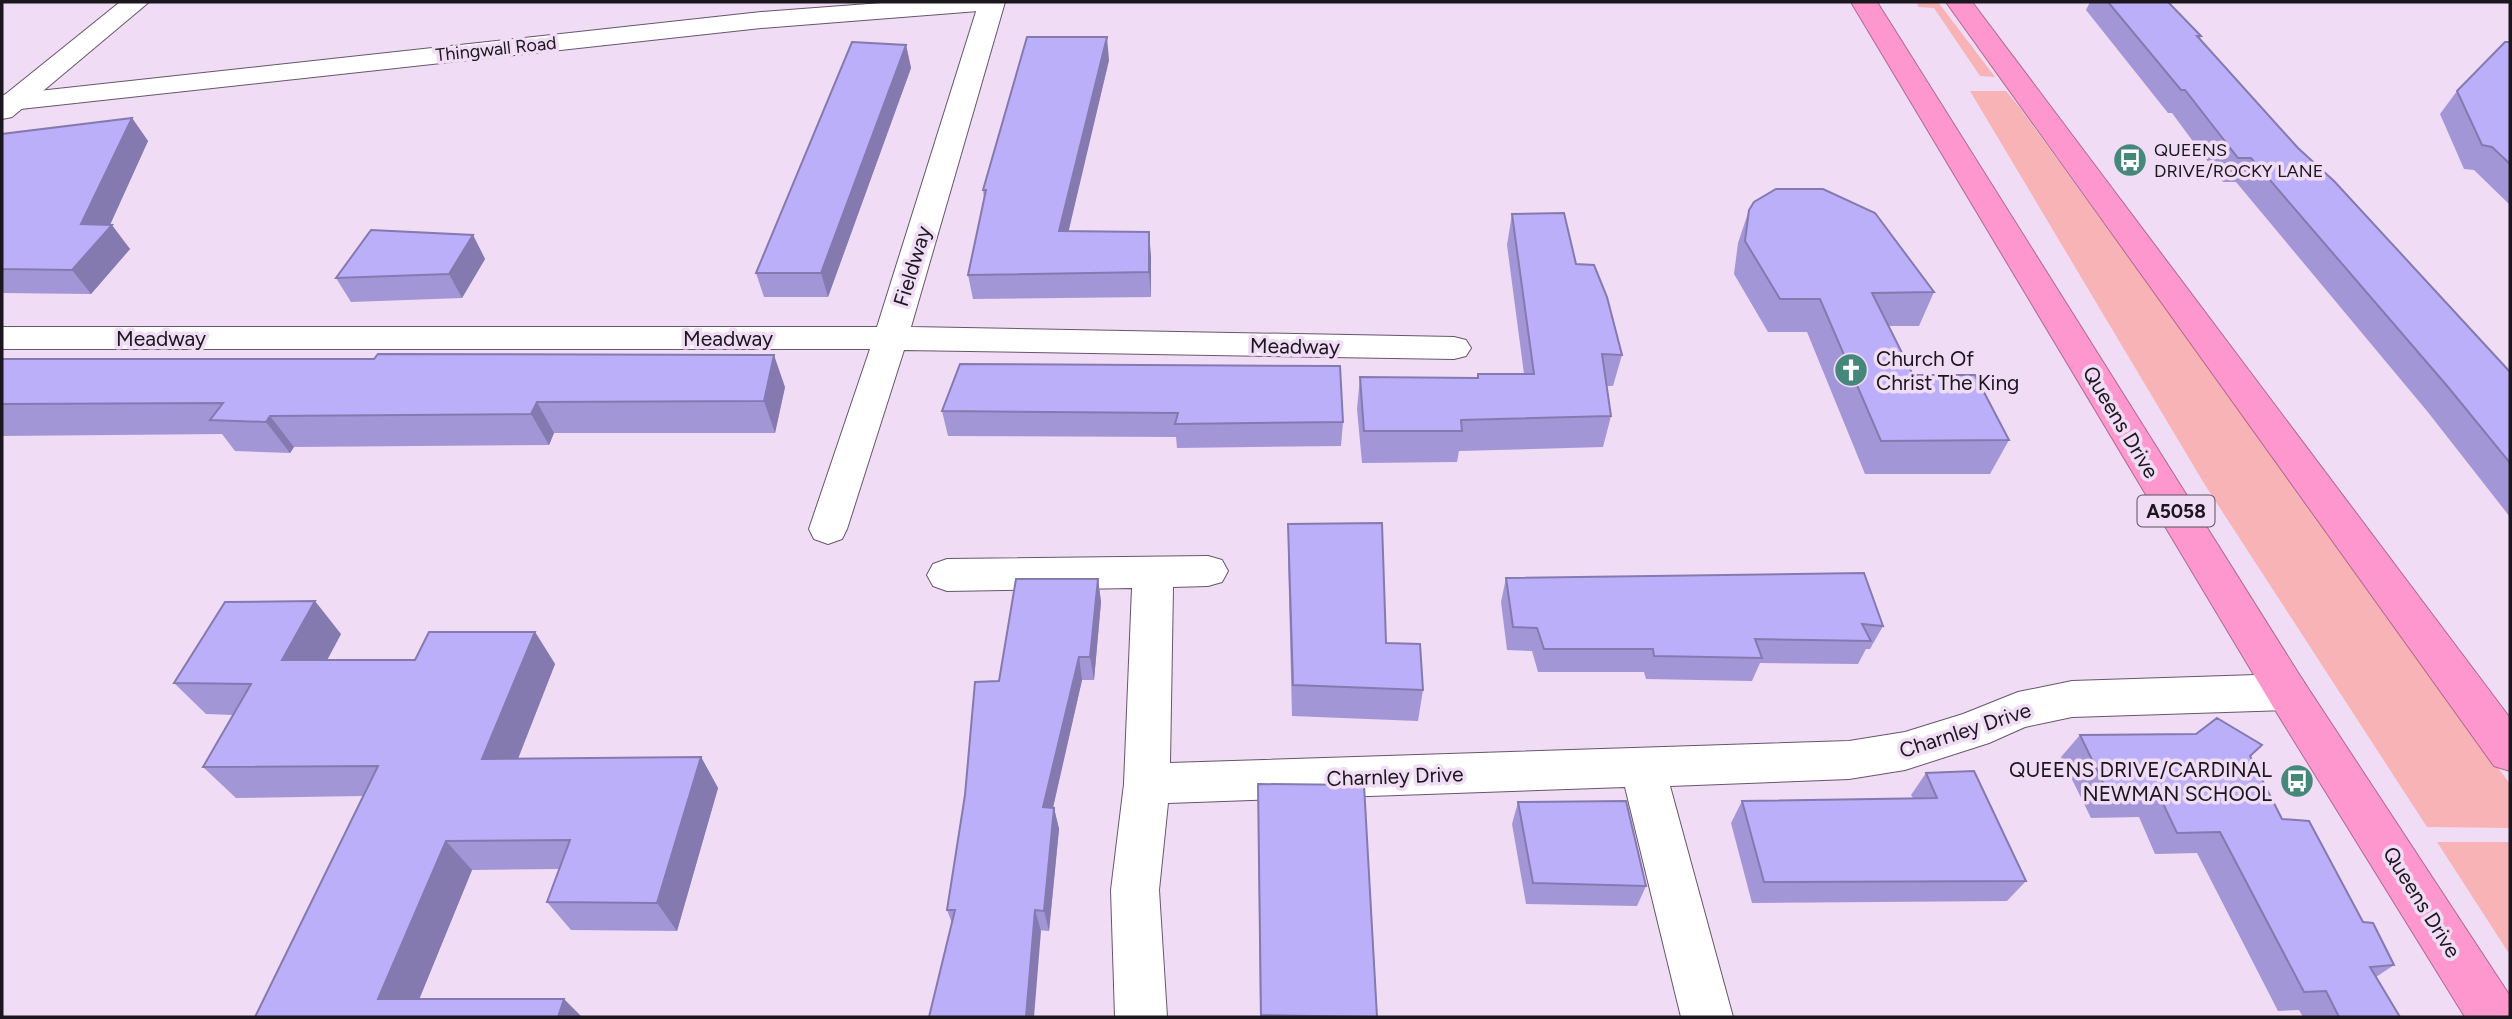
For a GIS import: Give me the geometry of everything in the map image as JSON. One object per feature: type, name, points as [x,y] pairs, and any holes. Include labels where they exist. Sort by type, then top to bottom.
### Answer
[{"type":"highway","name":"Queens Drive","points":[[1864,2],[2287,692],[2494,1017]]},
{"type":"highway","points":[[1959,2],[2510,752]]},
{"type":"street","points":[[4,106],[136,2]]},
{"type":"street","name":"Thingwall Road","points":[[4,106],[761,20],[991,2]]},
{"type":"street","name":"Fieldway","points":[[828,528],[891,338],[991,2]]},
{"type":"street","name":"Meadway","points":[[2,338],[891,338],[1454,348]]},
{"type":"street","points":[[1141,1017],[1135,890],[1147,784],[1153,572]]},
{"type":"street","points":[[947,575],[1208,572]]},
{"type":"street","name":"Charnley Drive","points":[[1147,784],[1849,760],[1905,751],[1973,730],[2018,710],[2072,699],[2287,692]]},
{"type":"street","points":[[1643,768],[1707,1017]]},
{"type":"shaded area","points":[[1917,2],[1938,2],[1995,77],[1980,76],[1934,8],[1918,7]]},
{"type":"shaded area","points":[[1970,91],[2006,91],[2020,108],[2510,784],[2510,828],[2427,827],[2205,485]]},
{"type":"shaded area","points":[[2437,842],[2510,842],[2510,955]]},
{"type":"building","points":[[2108,2],[2168,2],[2298,148],[2334,181],[2510,372],[2510,463],[2251,158],[2238,158],[2185,90],[2181,90]]},
{"type":"building","points":[[1027,37],[1107,37],[1059,231],[1149,232],[1149,272],[968,275],[986,190],[983,190]]},
{"type":"building","points":[[852,42],[906,45],[821,273],[756,273]]},
{"type":"building","points":[[2505,42],[2510,42],[2510,164],[2492,147],[2482,145],[2457,91]]},
{"type":"building","points":[[132,118],[81,224],[112,225],[72,270],[2,269],[2,134]]},
{"type":"building","points":[[1776,189],[1823,189],[1875,213],[1934,292],[1872,293],[1913,375],[1975,375],[2009,440],[1881,441],[1820,299],[1780,299],[1745,241],[1749,210],[1754,202]]},
{"type":"building","points":[[1564,213],[1576,264],[1594,265],[1607,297],[1622,355],[1602,354],[1611,416],[1461,420],[1462,431],[1364,431],[1360,377],[1478,378],[1478,374],[1534,374],[1512,214]]},
{"type":"building","points":[[371,230],[473,235],[449,274],[336,278]]},
{"type":"building","points":[[378,354],[774,355],[764,401],[537,402],[531,414],[270,416],[266,422],[210,420],[223,403],[2,404],[2,359],[374,359]]},
{"type":"building","points":[[960,364],[1340,366],[1343,422],[1175,424],[1178,413],[942,411]]},
{"type":"building","points":[[1382,523],[1386,643],[1420,644],[1423,690],[1293,685],[1288,524]]},
{"type":"building","points":[[1864,573],[1883,626],[1862,624],[1871,641],[1755,639],[1762,658],[1654,656],[1653,649],[1544,649],[1537,628],[1513,627],[1506,578]]},
{"type":"building","points":[[1016,579],[1098,579],[1090,657],[1079,657],[1043,807],[1054,808],[1044,911],[1035,910],[1026,1017],[929,1017],[955,910],[947,910],[965,795],[975,682],[999,681]]},
{"type":"building","points":[[315,601],[282,660],[415,660],[429,632],[535,632],[482,759],[701,757],[657,903],[547,902],[570,840],[446,841],[378,999],[564,999],[558,1017],[255,1017],[378,766],[203,767],[251,684],[174,683],[225,602]]},
{"type":"building","points":[[2217,718],[2262,745],[2250,756],[2282,819],[2309,821],[2363,922],[2373,923],[2394,965],[2370,967],[2400,1017],[2339,1017],[2326,991],[2304,992],[2220,832],[2177,833],[2159,795],[2110,797],[2080,735],[2196,734]]},
{"type":"building","points":[[1974,771],[2026,881],[1764,882],[1742,801],[1937,798],[1926,773]]},
{"type":"building","points":[[1258,784],[1364,785],[1377,1017],[1261,1015]]},
{"type":"building","points":[[1626,801],[1646,886],[1533,883],[1518,802]]},
{"type":"place","name":"QUEENS DRIVE/ROCKY LANE","points":[[2130,160]]},
{"type":"place","name":"Church Of Christ The King","points":[[1851,370]]},
{"type":"place","name":"QUEENS DRIVE/CARDINAL NEWMAN SCHOOL","points":[[2297,781]]}]
